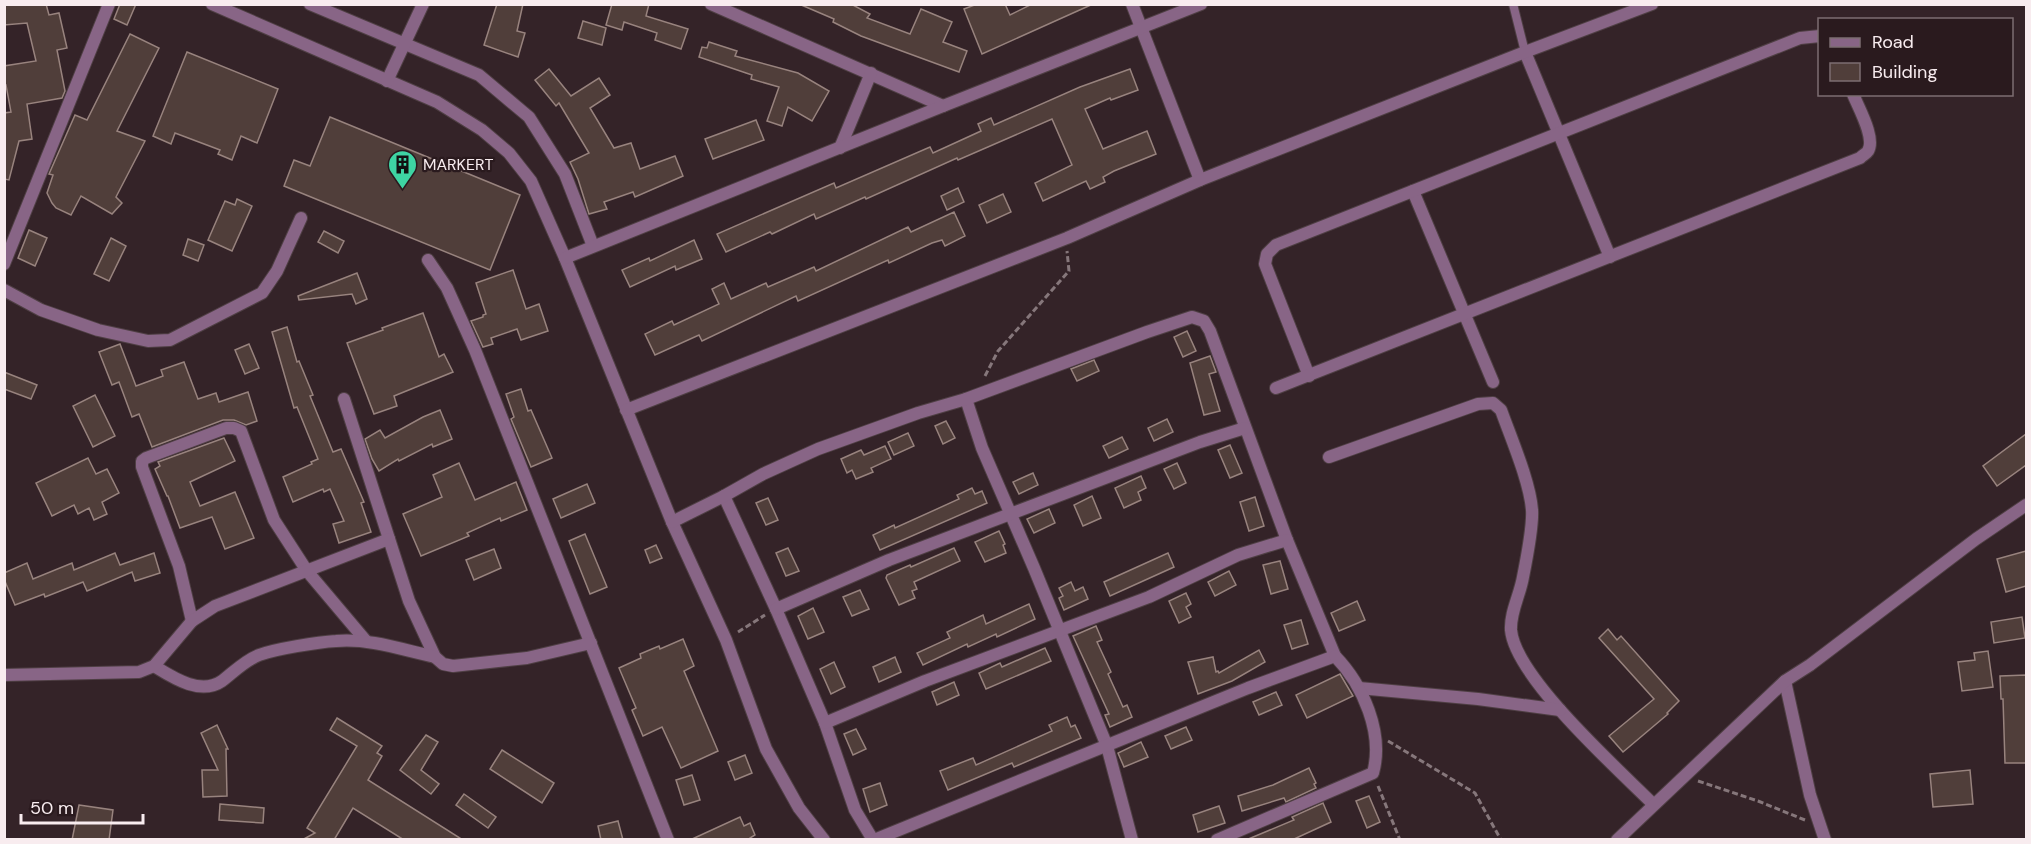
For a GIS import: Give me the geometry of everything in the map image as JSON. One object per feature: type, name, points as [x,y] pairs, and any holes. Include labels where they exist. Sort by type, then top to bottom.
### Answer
[{"type":"street","points":[[4,264],[109,4]]},
{"type":"street","points":[[212,4],[437,102],[482,130],[509,153],[531,181],[565,258],[672,522],[726,640],[766,749],[799,807],[824,840]]},
{"type":"street","points":[[310,4],[479,75],[530,117],[565,174],[593,246]]},
{"type":"street","points":[[387,81],[423,4]]},
{"type":"street","points":[[711,4],[943,106]]},
{"type":"street","points":[[1132,4],[1200,180]]},
{"type":"street","points":[[565,258],[1201,4]]},
{"type":"street","points":[[626,410],[1066,238],[1200,180],[1653,4]]},
{"type":"street","points":[[1309,376],[1268,276],[1265,264],[1267,254],[1276,245],[1800,38],[1818,36]]},
{"type":"street","points":[[1525,52],[1610,257]]},
{"type":"street","points":[[840,148],[871,74]]},
{"type":"street","points":[[1276,388],[1860,158],[1868,151],[1870,141],[1868,129],[1854,96]]},
{"type":"street","points":[[1413,191],[1494,382]]},
{"type":"street","points":[[4,290],[41,310],[98,330],[148,341],[170,340],[262,293],[277,271],[301,218]]},
{"type":"street","points":[[428,260],[447,288],[475,350],[668,840]]},
{"type":"street","points":[[672,522],[763,474],[818,449],[918,413],[966,399],[1192,317],[1204,321],[1210,331],[1287,540],[1335,656],[1348,669],[1359,688],[1374,733],[1376,760],[1373,773],[1217,840]]},
{"type":"street","points":[[344,399],[409,601],[435,657],[443,664],[453,666],[527,658],[591,643]]},
{"type":"street","points":[[966,399],[982,448],[1107,746],[1132,840]]},
{"type":"street","points":[[1329,457],[1478,404],[1493,403],[1501,410],[1529,492],[1532,511],[1523,578],[1513,611],[1511,631],[1521,657],[1534,680],[1560,710],[1653,804]]},
{"type":"street","points":[[192,621],[179,566],[142,467],[142,461],[226,428],[234,428],[241,431],[274,520],[307,571],[366,641]]},
{"type":"street","points":[[776,609],[889,560],[1190,446],[1245,428]]},
{"type":"street","points":[[724,496],[825,723],[855,810],[873,840],[1335,656]]},
{"type":"street","points":[[1617,840],[1785,681],[1810,665],[1976,539],[2026,505]]},
{"type":"street","points":[[4,675],[139,672],[154,666],[192,621],[215,606],[388,539]]},
{"type":"street","points":[[825,723],[925,681],[1149,597],[1238,555],[1287,540]]},
{"type":"street","points":[[154,666],[183,683],[206,686],[220,683],[238,666],[260,655],[336,641],[366,641],[435,657]]},
{"type":"street","points":[[1785,681],[1810,795],[1825,840]]},
{"type":"street","points":[[1359,688],[1478,699],[1560,710]]},
{"type":"lane","points":[[1513,4],[1525,52]]},
{"type":"path","points":[[981,393],[986,373],[998,351],[1069,271],[1066,238]]},
{"type":"path","points":[[726,640],[776,609]]},
{"type":"path","points":[[1374,733],[1475,793],[1501,840]]},
{"type":"path","points":[[1373,773],[1400,840]]},
{"type":"path","points":[[1683,776],[1758,801],[1820,826]]},
{"type":"building","points":[[4,4],[46,4],[49,15],[59,13],[67,48],[57,50],[65,91],[62,98],[27,104],[32,139],[19,141],[9,180],[4,179],[4,113],[11,112],[6,85],[4,86],[4,66],[36,61],[27,23],[4,25]]},
{"type":"building","points":[[120,4],[136,4],[127,25],[114,19]]},
{"type":"building","points":[[497,4],[523,4],[517,31],[525,33],[518,57],[484,45]]},
{"type":"building","points":[[612,4],[649,4],[646,16],[688,29],[681,49],[655,40],[657,33],[624,22],[622,30],[606,25]]},
{"type":"building","points":[[799,4],[851,4],[870,14],[867,18],[910,34],[921,9],[952,22],[943,42],[967,51],[959,72],[861,36],[833,22],[834,19]]},
{"type":"building","points":[[977,4],[1005,4],[1010,15],[1032,4],[1093,4],[982,54],[964,9]]},
{"type":"building","points":[[583,21],[606,28],[602,45],[578,38]]},
{"type":"building","points":[[130,34],[159,48],[117,131],[145,141],[116,197],[122,203],[112,214],[81,196],[71,215],[56,208],[52,203],[47,193],[53,175],[49,174],[75,115],[87,120]]},
{"type":"building","points":[[709,42],[737,51],[735,56],[798,73],[829,91],[812,121],[788,107],[782,126],[767,121],[779,87],[751,79],[752,75],[699,57],[702,47],[707,48]]},
{"type":"building","points":[[187,52],[278,89],[257,143],[241,136],[232,160],[218,154],[220,150],[175,133],[171,144],[153,136]]},
{"type":"building","points":[[549,69],[571,96],[599,78],[610,95],[590,108],[614,148],[631,143],[640,169],[675,156],[683,176],[635,197],[633,192],[604,202],[607,209],[589,214],[570,162],[589,153],[559,103],[556,106],[535,80]]},
{"type":"building","points":[[1130,69],[1138,90],[1111,100],[1110,98],[1085,109],[1103,149],[1147,131],[1156,154],[1114,171],[1103,177],[1105,182],[1090,189],[1086,181],[1043,201],[1035,183],[1072,165],[1052,119],[866,199],[865,197],[816,219],[814,214],[726,252],[717,234],[834,183],[836,188],[930,147],[933,153],[981,131],[978,124],[991,118],[994,125],[1080,87]]},
{"type":"building","name":"MARKERT","points":[[330,117],[520,195],[490,270],[284,186],[294,160],[310,166]]},
{"type":"building","points":[[756,120],[764,140],[713,159],[705,139]]},
{"type":"building","points":[[958,188],[964,202],[947,210],[941,196]]},
{"type":"building","points":[[1003,194],[1011,212],[987,223],[979,205]]},
{"type":"building","points":[[237,199],[252,206],[232,251],[208,240],[225,201],[235,205]]},
{"type":"building","points":[[954,212],[965,236],[945,246],[942,240],[932,243],[889,263],[888,260],[798,301],[796,296],[702,341],[699,335],[655,355],[645,334],[672,321],[674,325],[719,304],[712,289],[724,283],[731,299],[766,283],[768,287],[814,267],[816,271],[908,227],[911,232]]},
{"type":"building","points":[[29,230],[47,238],[35,266],[18,258]]},
{"type":"building","points":[[324,231],[344,241],[338,253],[318,242]]},
{"type":"building","points":[[111,238],[126,246],[109,281],[94,274]]},
{"type":"building","points":[[188,239],[204,245],[198,261],[183,255]]},
{"type":"building","points":[[694,240],[702,259],[676,270],[675,266],[630,287],[622,270],[649,258],[650,261]]},
{"type":"building","points":[[513,270],[526,309],[539,304],[548,331],[521,340],[517,329],[491,338],[493,344],[483,347],[471,321],[486,314],[476,283]]},
{"type":"building","points":[[357,273],[367,299],[356,304],[352,294],[299,300],[298,296]]},
{"type":"building","points":[[423,313],[439,357],[444,354],[453,372],[394,396],[397,406],[374,414],[347,343]]},
{"type":"building","points":[[287,327],[297,362],[299,361],[313,395],[310,396],[333,452],[341,449],[364,502],[361,503],[371,532],[339,543],[333,524],[344,521],[330,489],[324,492],[323,489],[293,502],[283,477],[318,459],[297,407],[294,408],[272,332]]},
{"type":"building","points":[[1187,331],[1196,351],[1183,357],[1174,337]]},
{"type":"building","points":[[120,344],[136,386],[163,376],[161,370],[184,362],[198,399],[216,393],[219,402],[248,392],[257,421],[246,425],[234,420],[223,420],[152,447],[139,414],[132,417],[119,382],[112,385],[99,352]]},
{"type":"building","points":[[249,344],[259,368],[245,374],[235,350]]},
{"type":"building","points":[[1210,356],[1216,372],[1209,374],[1220,411],[1204,415],[1190,363]]},
{"type":"building","points":[[1094,360],[1099,371],[1077,381],[1071,369]]},
{"type":"building","points":[[4,372],[37,385],[31,399],[4,389]]},
{"type":"building","points":[[521,389],[528,411],[531,410],[552,458],[531,467],[511,419],[514,417],[506,394]]},
{"type":"building","points":[[95,395],[115,436],[93,447],[73,406]]},
{"type":"building","points":[[440,410],[452,439],[433,447],[432,444],[399,461],[398,459],[379,471],[365,439],[380,430],[385,438]]},
{"type":"building","points":[[1167,419],[1173,432],[1154,441],[1148,428]]},
{"type":"building","points":[[946,421],[955,438],[943,444],[935,426]]},
{"type":"building","points":[[908,433],[914,446],[894,455],[888,442]]},
{"type":"building","points":[[2026,434],[2026,465],[1997,486],[1983,466]]},
{"type":"building","points":[[1122,437],[1128,449],[1109,458],[1103,446]]},
{"type":"building","points":[[224,438],[235,461],[190,482],[200,506],[235,492],[254,538],[225,549],[212,517],[180,528],[155,469],[160,466],[158,462]]},
{"type":"building","points":[[1230,445],[1242,473],[1230,478],[1218,450]]},
{"type":"building","points":[[885,446],[891,459],[871,468],[873,472],[856,479],[852,470],[847,473],[841,459],[861,450],[864,455]]},
{"type":"building","points":[[88,458],[96,474],[107,469],[119,493],[102,502],[107,514],[94,520],[89,508],[78,514],[74,505],[52,516],[36,483]]},
{"type":"building","points":[[459,463],[475,500],[516,482],[527,510],[501,521],[500,518],[467,533],[469,536],[421,556],[403,514],[442,497],[433,475]]},
{"type":"building","points":[[1177,463],[1186,483],[1174,489],[1164,469]]},
{"type":"building","points":[[1033,473],[1038,485],[1019,494],[1013,482]]},
{"type":"building","points":[[1141,476],[1146,488],[1138,492],[1141,500],[1124,508],[1115,488]]},
{"type":"building","points":[[587,484],[595,503],[561,518],[553,499]]},
{"type":"building","points":[[972,488],[975,494],[982,491],[987,503],[880,550],[873,535],[894,525],[895,528],[959,499],[957,495]]},
{"type":"building","points":[[1092,496],[1101,518],[1083,526],[1074,505]]},
{"type":"building","points":[[1255,497],[1264,526],[1249,531],[1240,502]]},
{"type":"building","points":[[768,498],[778,520],[766,525],[756,503]]},
{"type":"building","points":[[1049,509],[1055,523],[1034,533],[1027,519]]},
{"type":"building","points":[[999,531],[1006,553],[985,562],[975,542]]},
{"type":"building","points":[[585,534],[607,587],[590,594],[569,541]]},
{"type":"building","points":[[656,545],[662,558],[650,563],[645,550]]},
{"type":"building","points":[[788,548],[799,571],[786,576],[776,553]]},
{"type":"building","points":[[954,548],[960,561],[914,582],[917,589],[912,591],[915,598],[899,605],[886,578],[887,575]]},
{"type":"building","points":[[494,549],[501,568],[474,580],[466,560]]},
{"type":"building","points":[[2026,551],[2026,586],[2006,592],[1997,559]]},
{"type":"building","points":[[115,553],[120,565],[154,553],[160,573],[135,581],[132,572],[87,591],[83,582],[45,597],[44,594],[15,605],[4,579],[4,573],[27,563],[33,579],[72,563],[74,570]]},
{"type":"building","points":[[1168,553],[1174,567],[1110,596],[1104,582]]},
{"type":"building","points":[[1280,561],[1288,589],[1271,594],[1263,565]]},
{"type":"building","points":[[1229,571],[1236,585],[1215,596],[1208,582]]},
{"type":"building","points":[[1071,582],[1075,591],[1083,587],[1088,599],[1064,610],[1059,598],[1063,596],[1059,588]]},
{"type":"building","points":[[860,590],[869,609],[852,616],[843,597]]},
{"type":"building","points":[[1186,593],[1191,604],[1186,607],[1191,617],[1179,623],[1169,601]]},
{"type":"building","points":[[1357,601],[1365,620],[1339,631],[1331,613]]},
{"type":"building","points":[[1029,604],[1035,619],[997,637],[996,634],[968,647],[967,644],[923,665],[917,653],[950,638],[947,632],[983,615],[986,624]]},
{"type":"building","points":[[813,608],[824,632],[808,639],[798,616]]},
{"type":"building","points":[[2022,617],[2025,638],[1994,643],[1991,622]]},
{"type":"building","points":[[1301,620],[1308,644],[1292,649],[1284,625]]},
{"type":"building","points":[[1096,626],[1102,640],[1097,642],[1111,672],[1108,674],[1123,707],[1127,705],[1132,717],[1110,727],[1105,715],[1109,714],[1073,636]]},
{"type":"building","points":[[1608,629],[1617,640],[1621,636],[1679,701],[1668,714],[1623,752],[1609,736],[1654,699],[1599,638]]},
{"type":"building","points":[[683,639],[694,666],[684,671],[718,751],[681,768],[662,727],[643,736],[632,710],[636,708],[619,668],[641,658],[640,654],[659,646],[660,649]]},
{"type":"building","points":[[1045,648],[1051,661],[986,689],[979,673],[1000,663],[1002,667]]},
{"type":"building","points":[[1259,650],[1265,662],[1232,681],[1198,694],[1188,662],[1213,657],[1216,672],[1219,673]]},
{"type":"building","points":[[1988,651],[1993,687],[1962,691],[1958,662],[1975,660],[1974,653]]},
{"type":"building","points":[[895,657],[901,672],[879,682],[873,667]]},
{"type":"building","points":[[834,662],[845,687],[831,694],[820,669]]},
{"type":"building","points":[[1340,674],[1353,696],[1307,718],[1296,695]]},
{"type":"building","points":[[2026,675],[2026,763],[2005,763],[2000,676]]},
{"type":"building","points":[[954,682],[959,695],[937,705],[932,692]]},
{"type":"building","points":[[1276,692],[1282,705],[1259,715],[1253,702]]},
{"type":"building","points":[[1067,717],[1071,727],[1075,725],[1081,738],[1014,767],[1012,763],[948,790],[940,771],[973,758],[976,765],[1052,731],[1049,725]]},
{"type":"building","points":[[337,718],[382,746],[377,753],[382,756],[368,780],[463,840],[404,840],[353,808],[334,840],[302,840],[315,833],[307,828],[357,746],[330,730]]},
{"type":"building","points":[[217,725],[228,749],[226,749],[227,796],[203,797],[202,770],[218,770],[201,733]]},
{"type":"building","points":[[1186,727],[1192,740],[1171,749],[1165,736]]},
{"type":"building","points":[[856,729],[866,749],[853,755],[844,734]]},
{"type":"building","points":[[426,735],[438,742],[421,770],[439,784],[431,794],[400,770]]},
{"type":"building","points":[[1141,742],[1148,757],[1124,767],[1118,753]]},
{"type":"building","points":[[502,750],[554,783],[542,803],[490,769]]},
{"type":"building","points":[[745,755],[752,773],[735,780],[728,762]]},
{"type":"building","points":[[1309,768],[1316,788],[1286,802],[1284,798],[1242,811],[1238,796],[1273,785]]},
{"type":"building","points":[[1970,770],[1973,804],[1933,807],[1930,774]]},
{"type":"building","points":[[692,775],[700,800],[684,805],[676,780]]},
{"type":"building","points":[[880,783],[887,805],[870,812],[863,789]]},
{"type":"building","points":[[464,794],[496,817],[488,828],[456,805]]},
{"type":"building","points":[[1369,796],[1380,822],[1367,828],[1356,801]]},
{"type":"building","points":[[1323,803],[1331,822],[1292,840],[1246,840],[1294,820],[1292,817]]},
{"type":"building","points":[[220,804],[264,808],[263,823],[219,820]]},
{"type":"building","points":[[79,805],[113,810],[109,840],[72,840]]},
{"type":"building","points":[[1219,806],[1225,823],[1198,832],[1193,815]]},
{"type":"building","points":[[740,817],[744,826],[750,823],[755,835],[750,840],[690,840]]},
{"type":"building","points":[[618,821],[623,840],[601,840],[598,826]]},
{"type":"place","name":"MARKERT","points":[[402,190]]}]
